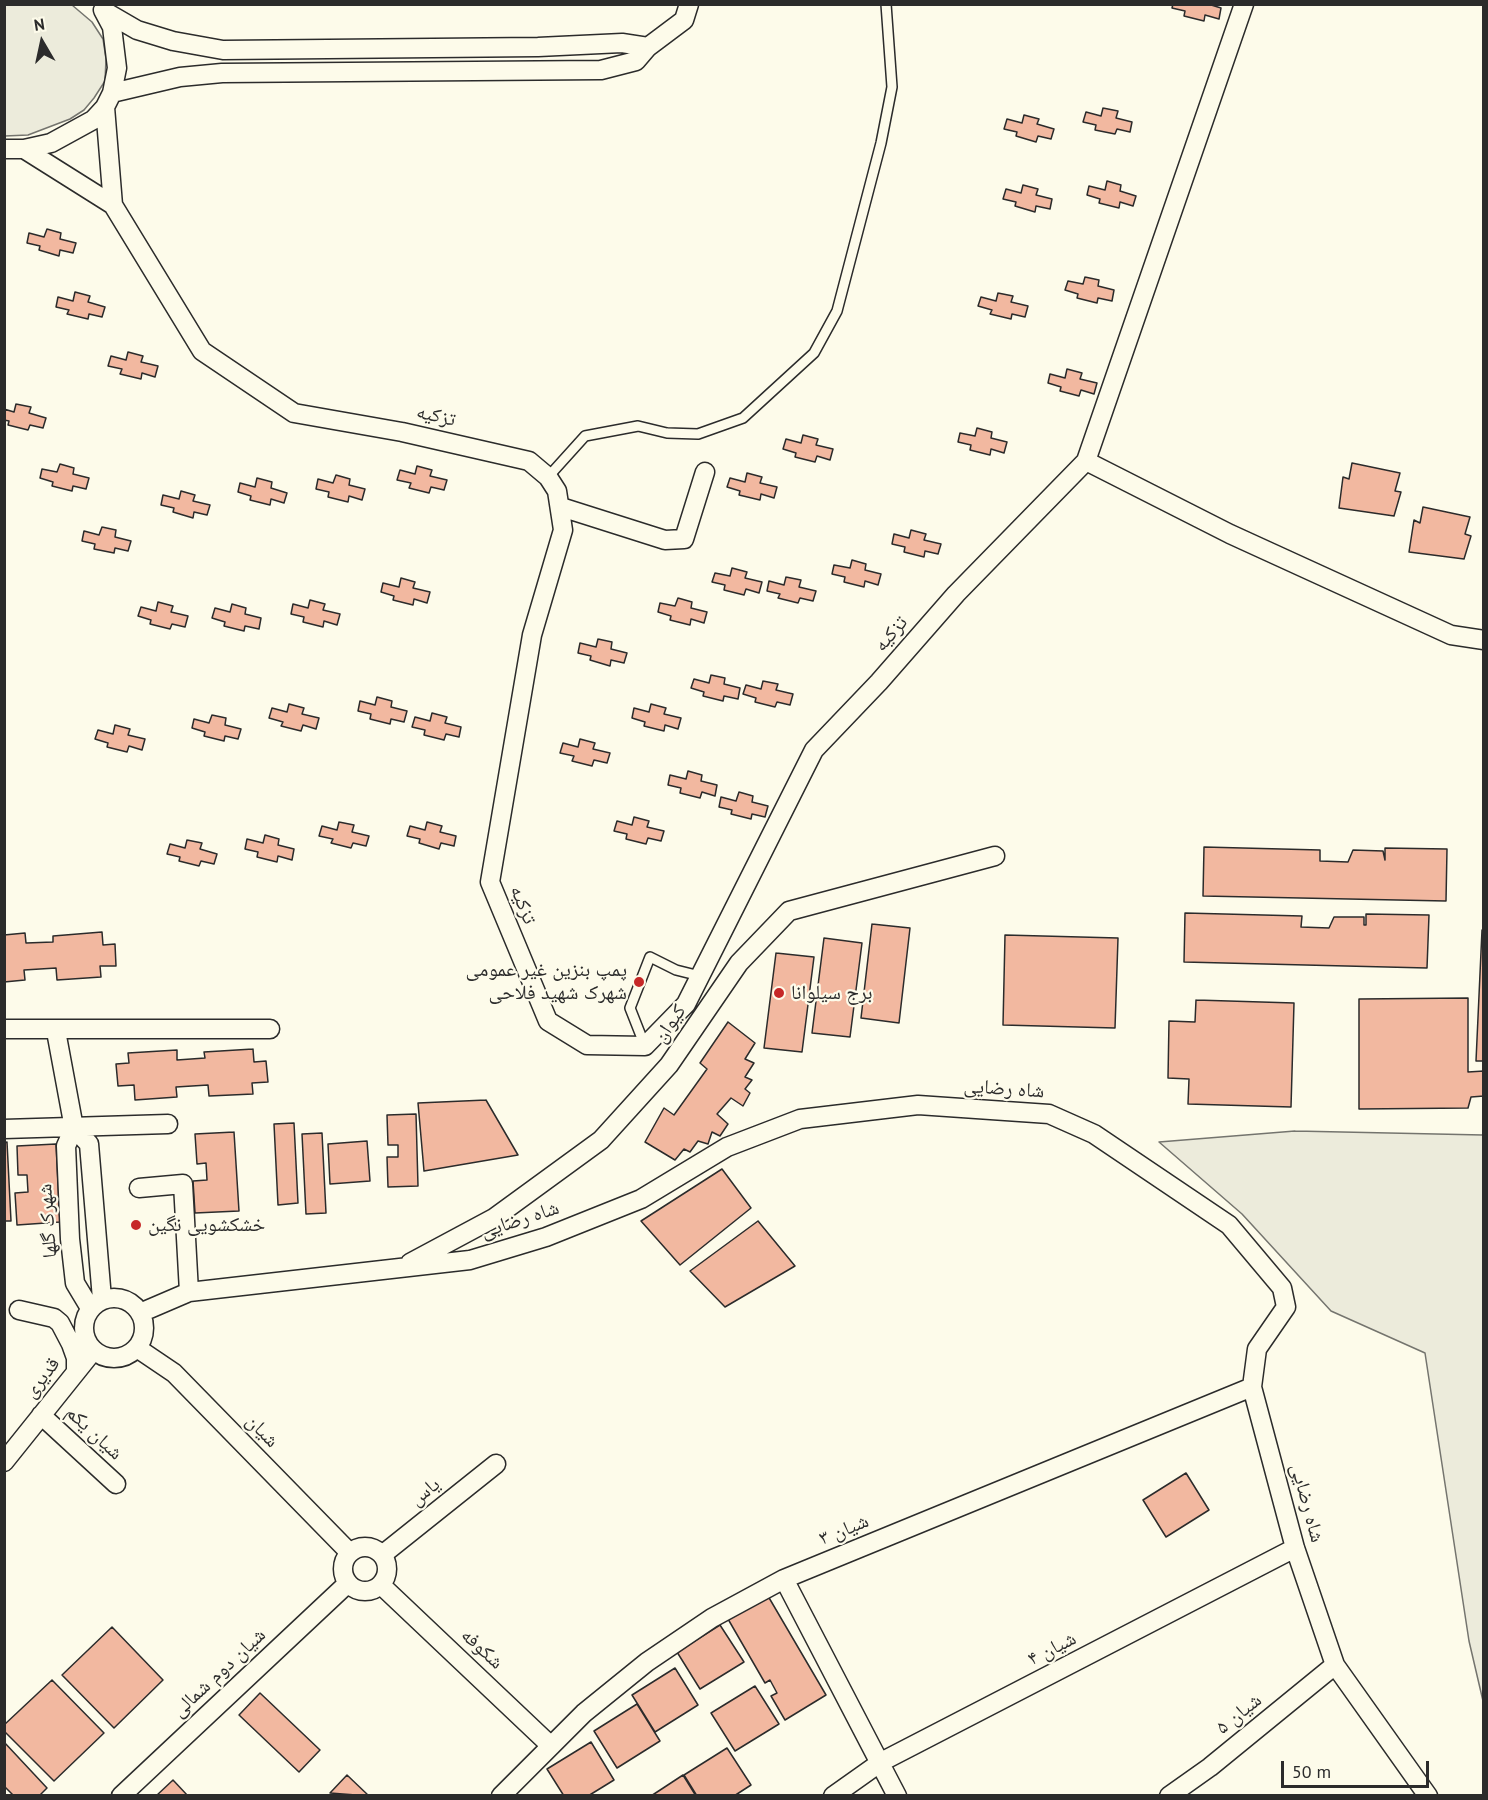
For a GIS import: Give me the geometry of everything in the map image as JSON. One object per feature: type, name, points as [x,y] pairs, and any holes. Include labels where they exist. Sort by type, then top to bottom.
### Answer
[{"type":"street","points":[[4,149],[24,149],[51,143],[93,120],[109,100],[180,77],[222,73],[602,70],[636,61],[648,47],[684,20],[689,4]]},
{"type":"street","points":[[1245,4],[1086,461],[1230,534],[1451,635],[1484,640]]},
{"type":"street","points":[[102,8],[137,30],[173,41],[223,50],[538,47],[622,43],[648,47]]},
{"type":"street","name":"تزکیه","points":[[102,8],[116,49],[117,68],[109,100],[113,205]]},
{"type":"street","points":[[222,73],[223,50]]},
{"type":"street","name":"تزکیه","points":[[24,149],[113,205],[202,351],[294,413],[402,432],[529,461],[548,477],[557,492],[563,530],[532,635],[490,882],[548,1021],[588,1046],[645,1046],[686,1004],[813,750],[879,682],[956,594],[1086,461]]},
{"type":"street","points":[[561,507],[665,540],[684,539],[705,472]]},
{"type":"street","name":"کیوان","points":[[400,1268],[494,1218],[601,1140],[669,1065],[739,963],[789,910],[995,856]]},
{"type":"street","points":[[4,1029],[270,1029]]},
{"type":"street","name":"شهرک گلها","points":[[56,1030],[74,1128],[89,1144],[93,1308]]},
{"type":"street","name":"شاه رضایی","points":[[140,1313],[189,1292],[470,1260],[546,1237],[641,1199],[727,1147],[800,1119],[918,1105],[1049,1114],[1094,1134],[1229,1225],[1282,1288],[1286,1307],[1257,1349],[1252,1387],[1295,1548],[1335,1665],[1428,1796]]},
{"type":"street","points":[[4,1129],[168,1124]]},
{"type":"street","name":"شهرک گلها","points":[[74,1128],[66,1146],[70,1239],[75,1282],[93,1308]]},
{"type":"street","points":[[139,1188],[183,1184],[189,1292]]},
{"type":"street","points":[[12,1310],[93,1308],[118,1298],[127,1300],[140,1313],[144,1331],[137,1348],[121,1358],[111,1359],[93,1351],[84,1334],[93,1308]]},
{"type":"street","points":[[12,1310],[54,1318],[60,1323],[71,1344],[75,1371]]},
{"type":"street","name":"شیان","points":[[137,1348],[174,1373],[350,1553]]},
{"type":"street","name":"قدیری","points":[[4,1462],[93,1351]]},
{"type":"street","name":"شیان ۳","points":[[501,1796],[584,1713],[647,1662],[712,1618],[784,1580],[1252,1387]]},
{"type":"street","name":"شیان یکم","points":[[41,1415],[116,1484]]},
{"type":"street","name":"یاس","points":[[382,1555],[496,1464]]},
{"type":"street","points":[[363,1547],[377,1550],[382,1555],[387,1574],[381,1585],[368,1592],[353,1589],[347,1584],[343,1565],[350,1553],[363,1547]]},
{"type":"street","name":"شیان ۴","points":[[833,1796],[881,1762],[1295,1548]]},
{"type":"street","points":[[784,1580],[897,1796]]},
{"type":"street","name":"شیان دوم شمالی","points":[[121,1796],[347,1584]]},
{"type":"street","name":"شکوفه","points":[[381,1585],[551,1746]]},
{"type":"street","name":"شیان ۵","points":[[1169,1796],[1210,1767],[1335,1665]]},
{"type":"lane","points":[[548,477],[585,436],[638,426],[667,433],[698,434],[742,418],[814,353],[837,311],[881,144],[892,87],[886,4]]},
{"type":"lane","points":[[645,1046],[630,1008],[650,957],[676,970],[700,976]]},
{"type":"shaded area","points":[[4,5],[72,5],[92,22],[103,39],[106,59],[105,81],[94,98],[84,110],[70,119],[28,135],[5,136]]},
{"type":"shaded area","points":[[1295,1131],[1483,1135],[1483,1701],[1469,1641],[1425,1353],[1331,1311],[1242,1214],[1159,1142]]},
{"type":"building","points":[[1173,4],[1208,4],[1221,8],[1219,19],[1205,15],[1204,21],[1184,16],[1185,11],[1172,8]]},
{"type":"building","points":[[1103,108],[1118,111],[1116,118],[1132,122],[1130,132],[1117,129],[1115,134],[1095,130],[1096,125],[1083,122],[1086,112],[1101,116]]},
{"type":"building","points":[[1024,115],[1039,119],[1037,124],[1054,129],[1051,139],[1038,136],[1036,142],[1016,136],[1017,132],[1004,129],[1007,119],[1022,123]]},
{"type":"building","points":[[1107,181],[1121,185],[1120,191],[1136,196],[1133,206],[1120,202],[1119,208],[1099,203],[1100,199],[1087,195],[1089,186],[1105,190]]},
{"type":"building","points":[[1023,185],[1038,189],[1036,195],[1052,199],[1050,209],[1036,206],[1035,212],[1015,206],[1016,202],[1003,199],[1006,189],[1021,193]]},
{"type":"building","points":[[47,229],[61,233],[60,239],[76,243],[73,253],[60,250],[59,256],[39,250],[40,246],[27,243],[29,233],[44,237]]},
{"type":"building","points":[[1085,277],[1099,280],[1098,286],[1114,290],[1112,301],[1098,298],[1097,303],[1077,298],[1078,294],[1065,290],[1068,281],[1083,284]]},
{"type":"building","points":[[75,292],[90,296],[88,302],[105,307],[102,317],[89,314],[88,319],[67,314],[69,310],[56,307],[58,297],[73,301]]},
{"type":"building","points":[[998,293],[1013,296],[1011,302],[1028,306],[1025,317],[1012,314],[1011,319],[990,314],[992,310],[978,306],[981,297],[996,301]]},
{"type":"building","points":[[128,352],[143,356],[141,362],[158,366],[155,377],[142,373],[141,379],[120,374],[122,369],[108,366],[111,356],[126,360]]},
{"type":"building","points":[[1067,369],[1082,373],[1080,379],[1097,383],[1094,394],[1081,390],[1079,396],[1060,391],[1061,387],[1048,383],[1050,374],[1065,378]]},
{"type":"building","points":[[16,404],[31,407],[29,413],[46,418],[43,428],[30,425],[28,430],[8,425],[9,421],[4,420],[4,409],[14,412]]},
{"type":"building","points":[[977,428],[992,432],[991,438],[1007,442],[1004,453],[991,449],[990,455],[970,450],[971,445],[958,442],[960,433],[975,436]]},
{"type":"building","points":[[803,435],[818,439],[816,445],[833,449],[830,460],[817,456],[815,462],[795,457],[796,453],[783,449],[786,439],[801,443]]},
{"type":"building","points":[[1352,463],[1400,473],[1395,491],[1401,492],[1394,516],[1339,508],[1343,477],[1349,479]]},
{"type":"building","points":[[60,464],[74,468],[73,474],[89,478],[86,489],[73,486],[72,491],[52,486],[53,482],[40,478],[42,469],[57,472]]},
{"type":"building","points":[[417,466],[432,470],[430,476],[447,480],[444,490],[431,487],[429,493],[409,488],[411,483],[397,480],[400,470],[415,474]]},
{"type":"building","points":[[747,473],[762,477],[760,483],[777,487],[774,498],[761,494],[760,500],[739,495],[740,491],[727,487],[730,478],[745,482]]},
{"type":"building","points":[[336,475],[350,479],[349,485],[365,489],[362,500],[349,496],[348,502],[328,497],[329,492],[316,489],[318,479],[333,483]]},
{"type":"building","points":[[257,478],[272,482],[271,488],[287,493],[284,503],[271,499],[270,505],[250,500],[251,496],[238,492],[240,483],[255,487]]},
{"type":"building","points":[[181,491],[195,495],[193,501],[210,505],[207,515],[194,512],[193,518],[173,512],[174,508],[161,505],[163,495],[179,499]]},
{"type":"building","points":[[1423,507],[1470,517],[1465,534],[1471,536],[1464,559],[1409,552],[1414,520],[1420,523]]},
{"type":"building","points":[[102,527],[116,530],[115,537],[131,541],[128,551],[115,548],[114,553],[94,549],[95,544],[82,541],[84,531],[99,535]]},
{"type":"building","points":[[911,530],[926,534],[924,540],[941,544],[938,554],[925,551],[924,557],[904,552],[905,547],[892,544],[894,534],[909,538]]},
{"type":"building","points":[[852,560],[866,564],[865,570],[881,574],[878,585],[865,581],[864,587],[844,582],[845,577],[832,574],[834,565],[850,568]]},
{"type":"building","points":[[732,568],[747,572],[745,578],[762,582],[759,593],[746,589],[744,595],[724,590],[725,585],[712,582],[715,573],[730,576]]},
{"type":"building","points":[[786,577],[801,580],[799,587],[816,591],[813,601],[800,598],[798,603],[778,598],[780,594],[767,591],[769,581],[784,585]]},
{"type":"building","points":[[401,578],[415,582],[413,588],[430,592],[427,603],[414,599],[413,605],[393,600],[394,596],[381,592],[383,583],[399,587]]},
{"type":"building","points":[[678,598],[692,602],[691,608],[707,612],[704,623],[691,619],[690,625],[670,620],[671,616],[658,612],[660,603],[675,606]]},
{"type":"building","points":[[310,600],[325,604],[323,610],[340,614],[337,625],[324,621],[323,627],[303,622],[304,617],[291,614],[293,604],[308,608]]},
{"type":"building","points":[[158,602],[173,606],[171,612],[188,616],[185,627],[172,624],[170,629],[150,624],[151,620],[138,616],[141,607],[156,611]]},
{"type":"building","points":[[232,604],[246,608],[245,614],[261,618],[259,629],[245,626],[244,631],[224,626],[225,622],[212,618],[215,608],[230,612]]},
{"type":"building","points":[[598,639],[612,642],[611,649],[627,653],[624,663],[611,660],[610,666],[590,660],[591,656],[578,653],[580,643],[596,647]]},
{"type":"building","points":[[711,675],[725,678],[724,684],[740,688],[738,699],[724,696],[723,701],[703,696],[704,692],[691,688],[694,679],[709,683]]},
{"type":"building","points":[[763,681],[778,684],[776,690],[793,694],[790,705],[777,702],[775,707],[755,702],[756,698],[743,694],[746,685],[761,689]]},
{"type":"building","points":[[377,697],[392,701],[391,707],[407,711],[404,722],[391,719],[390,724],[370,719],[371,714],[358,711],[360,701],[375,705]]},
{"type":"building","points":[[289,704],[304,708],[302,714],[319,718],[316,729],[303,725],[301,731],[281,726],[283,722],[269,718],[272,708],[287,712]]},
{"type":"building","points":[[651,704],[666,708],[664,714],[681,718],[678,729],[665,725],[664,731],[644,726],[645,722],[632,718],[634,708],[649,712]]},
{"type":"building","points":[[432,713],[447,717],[445,723],[461,727],[459,737],[446,734],[444,740],[424,735],[425,730],[412,727],[415,717],[430,721]]},
{"type":"building","points":[[212,715],[226,718],[225,725],[241,729],[238,739],[225,736],[224,741],[204,736],[205,732],[192,728],[194,719],[209,723]]},
{"type":"building","points":[[115,725],[130,729],[128,735],[145,739],[142,750],[129,746],[127,752],[107,747],[108,743],[95,739],[98,730],[113,734]]},
{"type":"building","points":[[580,739],[595,743],[593,749],[610,753],[607,763],[594,760],[592,766],[572,761],[574,756],[560,753],[563,743],[578,747]]},
{"type":"building","points":[[688,771],[702,775],[701,781],[717,785],[715,796],[702,792],[700,798],[680,793],[681,788],[668,785],[670,775],[686,779]]},
{"type":"building","points":[[739,792],[753,796],[752,802],[768,806],[765,817],[752,814],[751,819],[731,814],[732,810],[719,807],[721,797],[736,801]]},
{"type":"building","points":[[634,817],[649,821],[647,827],[664,831],[661,841],[648,838],[646,844],[626,839],[627,834],[614,831],[617,821],[632,825]]},
{"type":"building","points":[[339,822],[354,825],[352,832],[369,836],[366,846],[353,843],[351,848],[331,843],[333,839],[319,836],[322,826],[337,830]]},
{"type":"building","points":[[427,822],[442,826],[440,832],[456,836],[454,846],[441,843],[439,849],[419,843],[420,839],[407,836],[410,826],[425,830]]},
{"type":"building","points":[[265,835],[279,839],[278,845],[294,849],[292,860],[278,856],[277,862],[257,857],[258,852],[245,849],[247,839],[263,843]]},
{"type":"building","points":[[187,840],[202,843],[200,849],[217,854],[214,864],[201,861],[199,866],[179,861],[180,857],[167,854],[170,844],[185,848]]},
{"type":"building","points":[[1204,847],[1320,850],[1320,861],[1348,862],[1353,850],[1383,851],[1385,860],[1385,848],[1447,849],[1446,901],[1203,896]]},
{"type":"building","points":[[1185,913],[1302,916],[1301,927],[1329,928],[1334,917],[1364,917],[1364,925],[1366,925],[1366,914],[1429,915],[1427,968],[1184,962]]},
{"type":"building","points":[[872,924],[910,928],[899,1023],[861,1018]]},
{"type":"building","points":[[1482,930],[1484,930],[1484,1061],[1476,1061]]},
{"type":"building","points":[[102,932],[103,945],[115,944],[116,966],[100,966],[101,977],[57,980],[56,968],[24,970],[25,980],[4,982],[4,935],[25,933],[26,943],[53,942],[53,936]]},
{"type":"building","points":[[1005,935],[1118,938],[1115,1028],[1003,1025]]},
{"type":"building","points":[[824,938],[862,943],[850,1037],[812,1033]]},
{"type":"building","points":[[776,953],[814,957],[802,1052],[764,1048]]},
{"type":"building","points":[[1468,998],[1468,1072],[1484,1071],[1484,1096],[1471,1097],[1468,1108],[1359,1109],[1359,999]]},
{"type":"building","points":[[1196,1000],[1294,1003],[1291,1107],[1188,1104],[1189,1079],[1168,1078],[1169,1021],[1195,1022]]},
{"type":"building","points":[[728,1022],[755,1043],[745,1059],[754,1063],[745,1077],[752,1080],[745,1089],[750,1093],[743,1106],[731,1098],[717,1114],[728,1124],[720,1136],[712,1132],[708,1144],[698,1141],[690,1152],[684,1149],[675,1160],[645,1142],[664,1108],[674,1115],[707,1069],[700,1063]]},
{"type":"building","points":[[253,1049],[254,1062],[266,1061],[268,1082],[252,1083],[253,1094],[209,1096],[208,1085],[176,1087],[177,1097],[135,1100],[134,1085],[118,1086],[116,1064],[129,1063],[128,1053],[177,1050],[177,1060],[205,1058],[204,1052]]},
{"type":"building","points":[[486,1100],[518,1155],[424,1171],[418,1103]]},
{"type":"building","points":[[416,1114],[418,1186],[388,1187],[387,1157],[398,1157],[398,1145],[388,1145],[387,1115]]},
{"type":"building","points":[[294,1123],[298,1203],[278,1205],[274,1124]]},
{"type":"building","points":[[234,1132],[239,1211],[195,1213],[193,1181],[207,1180],[206,1163],[197,1164],[195,1134]]},
{"type":"building","points":[[322,1133],[326,1213],[306,1214],[302,1134]]},
{"type":"building","points":[[367,1141],[370,1181],[330,1184],[328,1144]]},
{"type":"building","points":[[7,1142],[11,1221],[4,1221],[4,1143]]},
{"type":"building","points":[[56,1144],[60,1222],[17,1225],[15,1193],[28,1192],[27,1175],[18,1175],[17,1146]]},
{"type":"building","points":[[722,1169],[751,1208],[680,1265],[641,1221]]},
{"type":"building","points":[[758,1221],[795,1266],[725,1307],[690,1271]]},
{"type":"building","points":[[1186,1473],[1209,1510],[1166,1537],[1143,1500]]},
{"type":"building","points":[[768,1596],[826,1695],[785,1720],[771,1696],[777,1693],[770,1680],[765,1683],[728,1619]]},
{"type":"building","points":[[720,1625],[744,1662],[700,1689],[677,1652]]},
{"type":"building","points":[[112,1627],[163,1680],[114,1728],[62,1675]]},
{"type":"building","points":[[675,1668],[698,1705],[655,1732],[632,1695]]},
{"type":"building","points":[[52,1680],[104,1733],[54,1781],[4,1731],[4,1725]]},
{"type":"building","points":[[755,1686],[779,1724],[735,1751],[711,1713]]},
{"type":"building","points":[[260,1693],[320,1750],[299,1772],[239,1715]]},
{"type":"building","points":[[637,1704],[660,1741],[617,1768],[594,1731]]},
{"type":"building","points":[[4,1742],[47,1788],[39,1796],[14,1796],[4,1786]]},
{"type":"building","points":[[591,1742],[614,1780],[588,1796],[564,1796],[547,1769]]},
{"type":"building","points":[[727,1748],[751,1785],[734,1796],[697,1796],[684,1775]]},
{"type":"building","points":[[347,1775],[369,1796],[330,1793]]},
{"type":"building","points":[[683,1775],[696,1796],[651,1796]]},
{"type":"building","points":[[173,1780],[188,1796],[156,1796]]},
{"type":"place","name":"پمپ بنزین غیر عمومی شهرک شهید فلاحی","points":[[639,982]]},
{"type":"place","name":"برج سیلوانا","points":[[779,993]]},
{"type":"place","name":"خشکشویی نگین","points":[[136,1225]]}]
